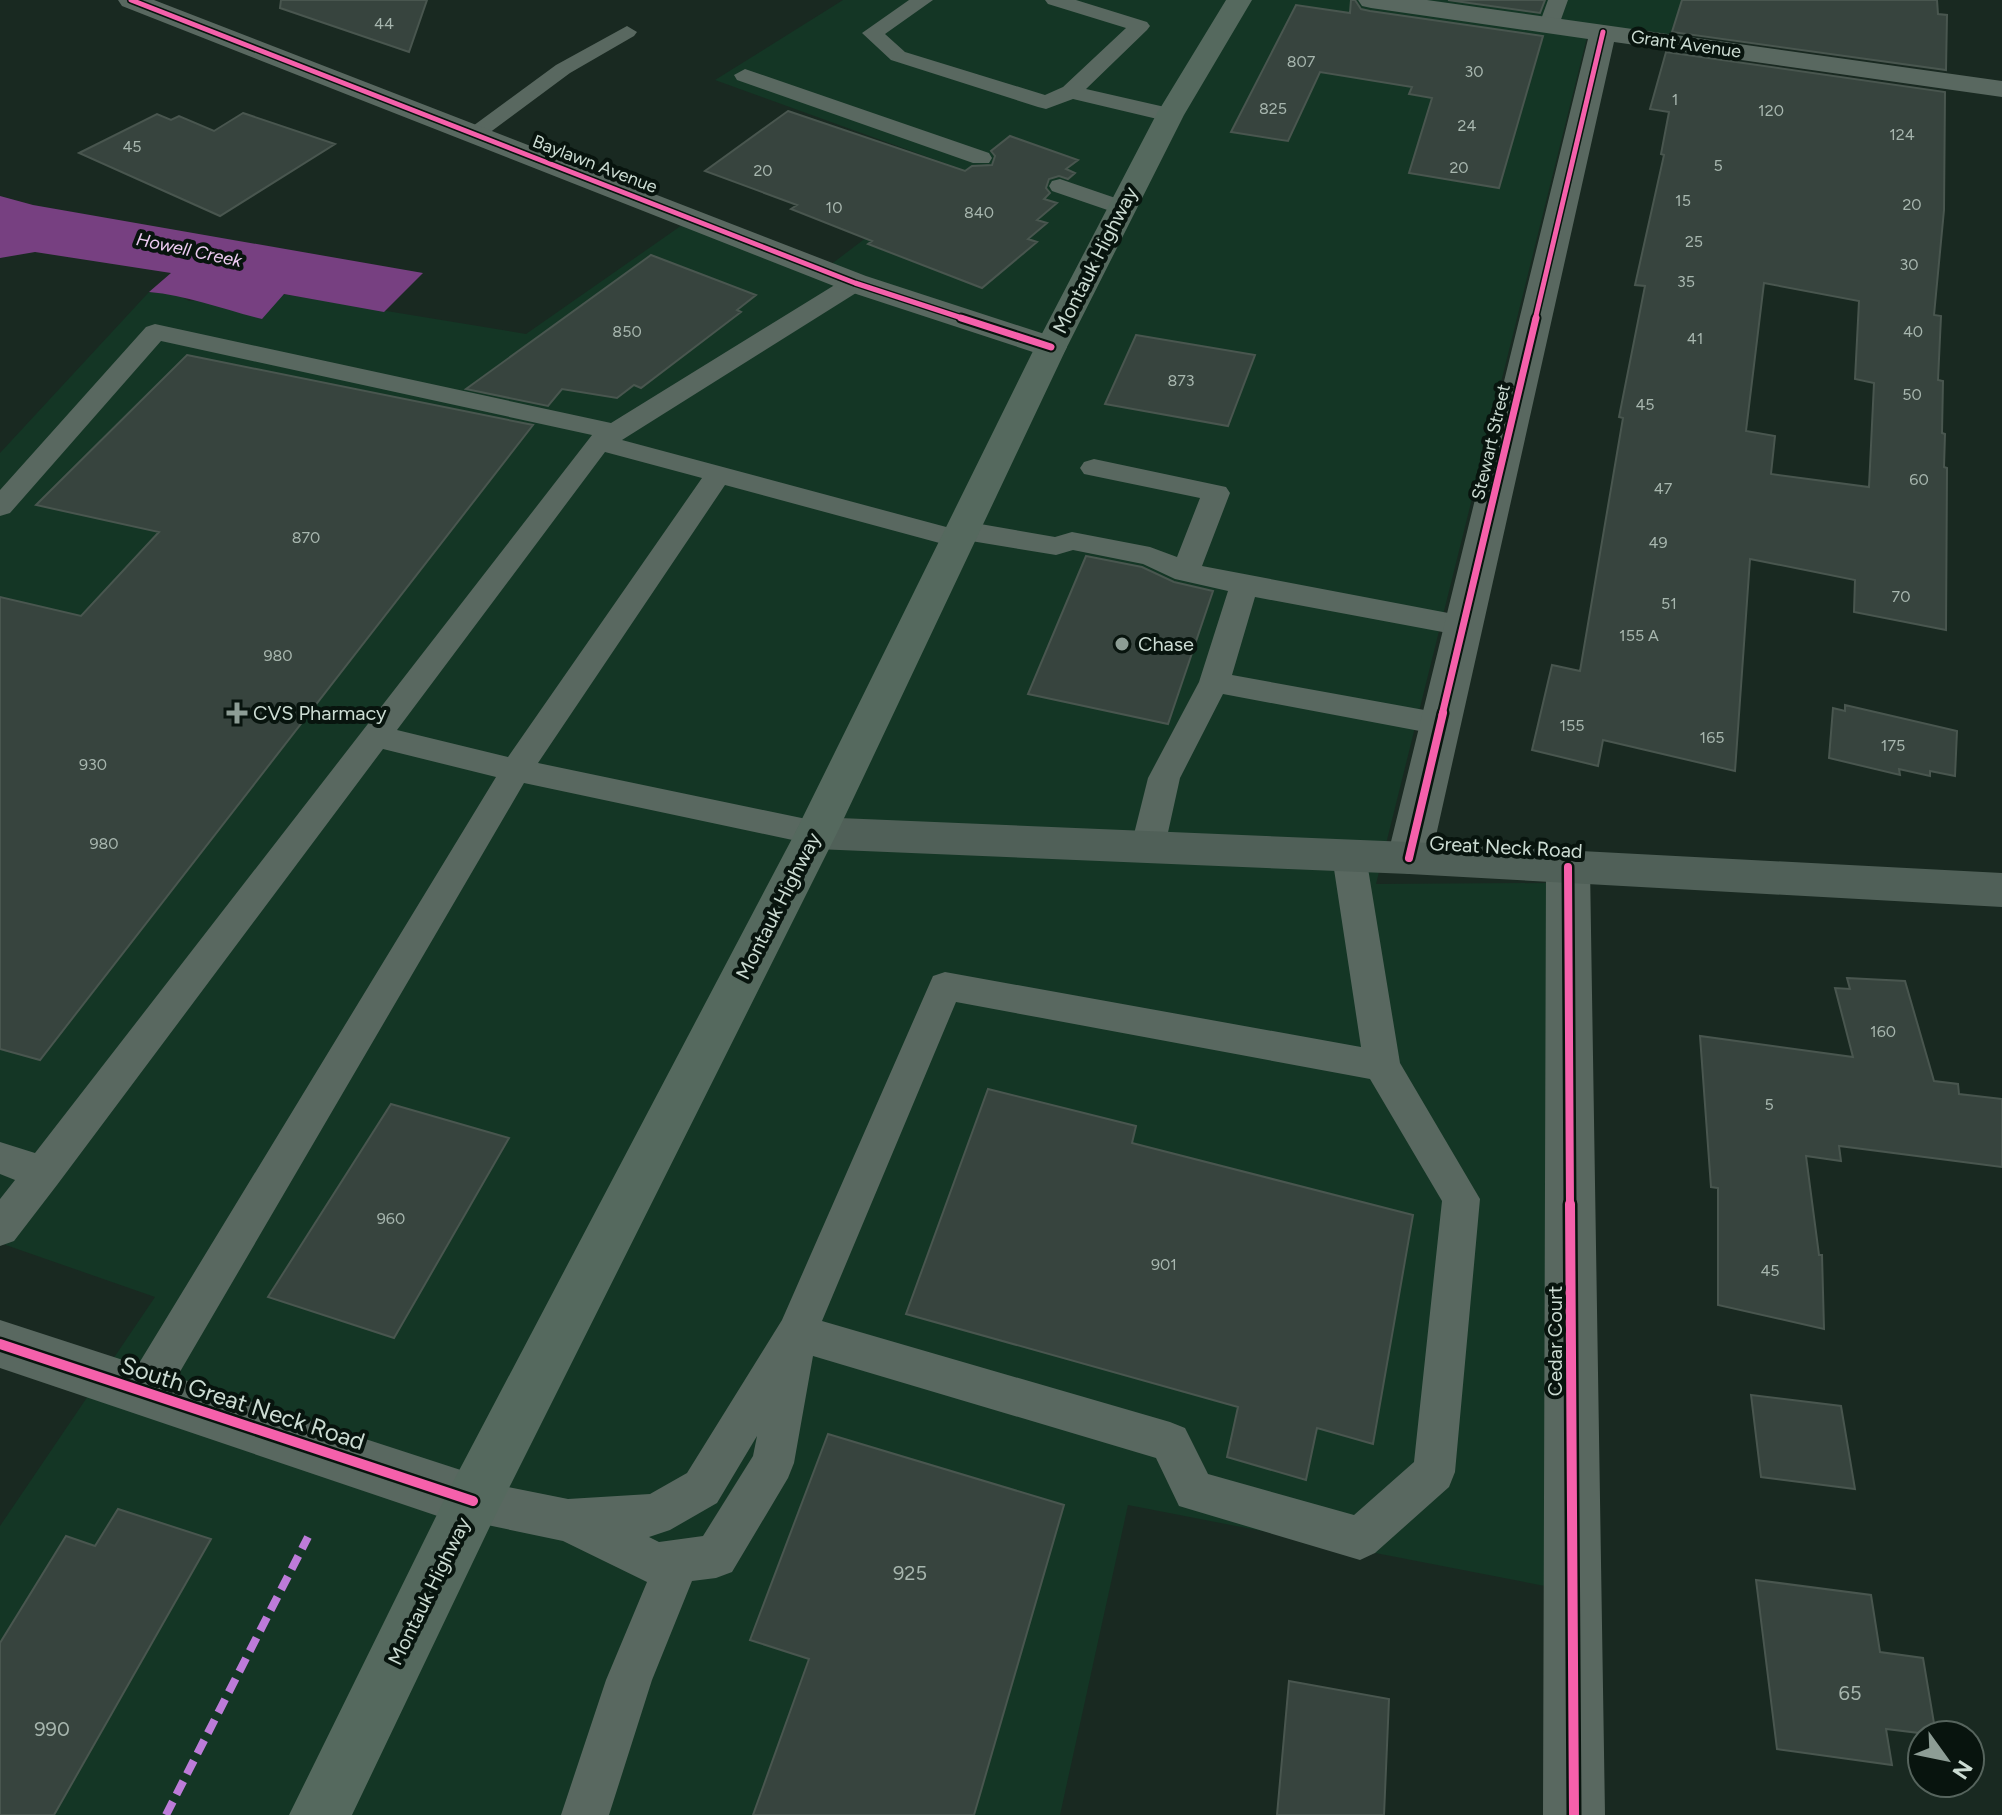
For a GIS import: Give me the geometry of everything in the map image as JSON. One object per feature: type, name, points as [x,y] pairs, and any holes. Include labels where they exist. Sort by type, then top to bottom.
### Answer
[{"type":"main road","name":"Montauk Highway","points":[[320,1815],[473,1501],[816,833],[1051,347],[1170,115],[1239,0]]},
{"type":"main road","name":"Great Neck Road","points":[[816,833],[1409,858],[2002,890]]},
{"type":"street","name":"Baylawn Avenue","points":[[131,0],[855,283],[1051,347]]},
{"type":"street","name":"Grant Avenue","points":[[1371,0],[1553,12],[1603,32],[2002,89]]},
{"type":"street","name":"Stewart Street","points":[[1409,858],[1603,32]]},
{"type":"street","name":"Cedar Court","points":[[1568,867],[1574,1815]]},
{"type":"street","name":"South Great Neck Road","points":[[0,1344],[473,1501]]},
{"type":"lane","points":[[923,0],[872,33],[898,56],[1046,102],[1071,92],[1140,26],[1055,0]]},
{"type":"lane","points":[[473,134],[563,69],[627,32]]},
{"type":"lane","points":[[745,75],[981,158]]},
{"type":"lane","points":[[1071,92],[1170,115]]},
{"type":"lane","points":[[1060,186],[1122,208]]},
{"type":"lane","points":[[0,1229],[608,437],[855,283]]},
{"type":"lane","points":[[0,507],[155,332],[608,437],[718,475],[961,534],[1056,546],[1072,541],[1150,556],[1185,572],[1244,585],[1464,626]]},
{"type":"lane","points":[[1094,468],[1216,493],[1185,572]]},
{"type":"lane","points":[[145,1392],[516,770],[718,475]]},
{"type":"lane","points":[[1056,546],[1072,561],[1083,563]]},
{"type":"lane","points":[[1150,576],[1185,572]]},
{"type":"lane","points":[[1148,846],[1164,778],[1214,682],[1244,585]]},
{"type":"lane","points":[[1214,682],[1441,724]]},
{"type":"lane","points":[[376,736],[516,770],[816,833]]},
{"type":"lane","points":[[797,1332],[1170,1442],[1194,1491],[1360,1538],[1434,1472],[1461,1199],[1382,1066],[1349,856]]},
{"type":"lane","points":[[473,1501],[568,1520],[655,1515],[702,1488],[797,1332],[945,986],[1382,1066]]},
{"type":"lane","points":[[0,1158],[44,1173]]},
{"type":"lane","points":[[568,1520],[657,1564],[716,1556],[773,1463],[797,1332]]},
{"type":"lane","points":[[585,1815],[629,1680],[678,1562]]},
{"type":"shaded area","points":[[843,0],[1683,0],[1673,38],[1590,25],[1376,884],[1547,883],[1545,1586],[1128,1505],[1060,1815],[0,1815],[0,1526],[155,1297],[0,1243],[0,453],[149,292],[177,294],[189,301],[283,294],[526,334],[685,223],[817,275],[958,168],[715,80]]},
{"type":"water","name":"Howell Creek","points":[[0,196],[33,205],[423,273],[384,312],[284,294],[262,319],[192,299],[149,292],[171,273],[35,252],[0,258]]},
{"type":"building","points":[[281,0],[427,0],[409,52],[280,8]]},
{"type":"building","points":[[1351,0],[1355,0],[1361,9],[1370,11],[1543,36],[1499,188],[1409,173],[1432,98],[1409,94],[1412,87],[1320,72],[1288,141],[1231,132],[1296,5],[1350,13]]},
{"type":"building","points":[[1448,0],[1545,0],[1540,13]]},
{"type":"building","points":[[1682,0],[1937,0],[1938,14],[1947,15],[1946,70],[1672,32]]},
{"type":"building","points":[[1666,52],[1945,92],[1944,210],[1934,315],[1941,316],[1938,380],[1943,381],[1942,433],[1945,434],[1944,467],[1947,468],[1946,630],[1854,612],[1855,580],[1750,559],[1735,771],[1603,740],[1598,766],[1532,750],[1552,665],[1580,671],[1623,418],[1619,417],[1645,286],[1635,285],[1664,155],[1661,154],[1669,112],[1650,109]],"holes":[[[1764,283],[1859,301],[1855,379],[1874,383],[1869,487],[1771,474],[1775,436],[1746,431]]]},
{"type":"building","points":[[788,111],[965,171],[972,166],[992,165],[995,156],[991,151],[1010,136],[1078,160],[1066,169],[1075,173],[1068,179],[1059,176],[1049,179],[1046,188],[1050,193],[1044,199],[1057,203],[1037,220],[1047,223],[1028,239],[1037,242],[982,288],[868,244],[872,241],[791,209],[797,205],[705,171]]},
{"type":"building","points":[[243,113],[335,144],[220,216],[79,153],[157,114],[171,120],[179,116],[214,131]]},
{"type":"building","points":[[651,255],[756,295],[737,310],[741,312],[641,388],[634,385],[617,398],[562,389],[548,406],[466,389]]},
{"type":"building","points":[[1136,335],[1255,355],[1228,426],[1105,404]]},
{"type":"building","points":[[187,355],[533,425],[40,1060],[0,1049],[0,597],[81,616],[159,532],[36,505]]},
{"type":"building","name":"Chase","points":[[1086,556],[1142,567],[1174,582],[1213,591],[1168,724],[1028,694]]},
{"type":"building","points":[[1845,705],[1957,731],[1955,776],[1930,771],[1930,776],[1899,769],[1900,775],[1829,758],[1833,708],[1845,711]]},
{"type":"building","points":[[1847,978],[1905,981],[1934,1081],[1958,1084],[1959,1094],[2002,1099],[2002,1167],[1839,1146],[1841,1161],[1806,1156],[1819,1255],[1822,1255],[1824,1329],[1718,1305],[1718,1188],[1711,1187],[1700,1036],[1853,1057],[1835,988],[1850,989]]},
{"type":"building","points":[[988,1089],[1136,1126],[1132,1143],[1413,1215],[1373,1444],[1317,1428],[1306,1480],[1227,1457],[1238,1407],[906,1314]]},
{"type":"building","points":[[391,1104],[509,1138],[394,1338],[268,1297]]},
{"type":"building","points":[[1751,1395],[1841,1406],[1855,1489],[1761,1477]]},
{"type":"building","points":[[828,1434],[1064,1505],[974,1815],[753,1815],[809,1659],[750,1640]]},
{"type":"building","points":[[118,1509],[211,1539],[54,1815],[0,1815],[0,1643],[66,1536],[95,1546]]},
{"type":"building","points":[[1756,1580],[1871,1595],[1880,1652],[1923,1658],[1933,1719],[1906,1719],[1906,1731],[1886,1729],[1892,1765],[1777,1749]]},
{"type":"building","points":[[1289,1681],[1389,1699],[1384,1815],[1277,1815]]},
{"type":"marked path","points":[[166,1815],[308,1537]]},
{"type":"cycle path","points":[[131,0],[855,283],[1051,347]]},
{"type":"cycle path","points":[[1409,858],[1603,32]]},
{"type":"cycle path","points":[[1568,867],[1574,1815]]},
{"type":"cycle path","points":[[0,1344],[473,1501]]},
{"type":"place","name":"Chase","points":[[1122,644]]},
{"type":"place","name":"CVS Pharmacy","points":[[237,713]]}]
